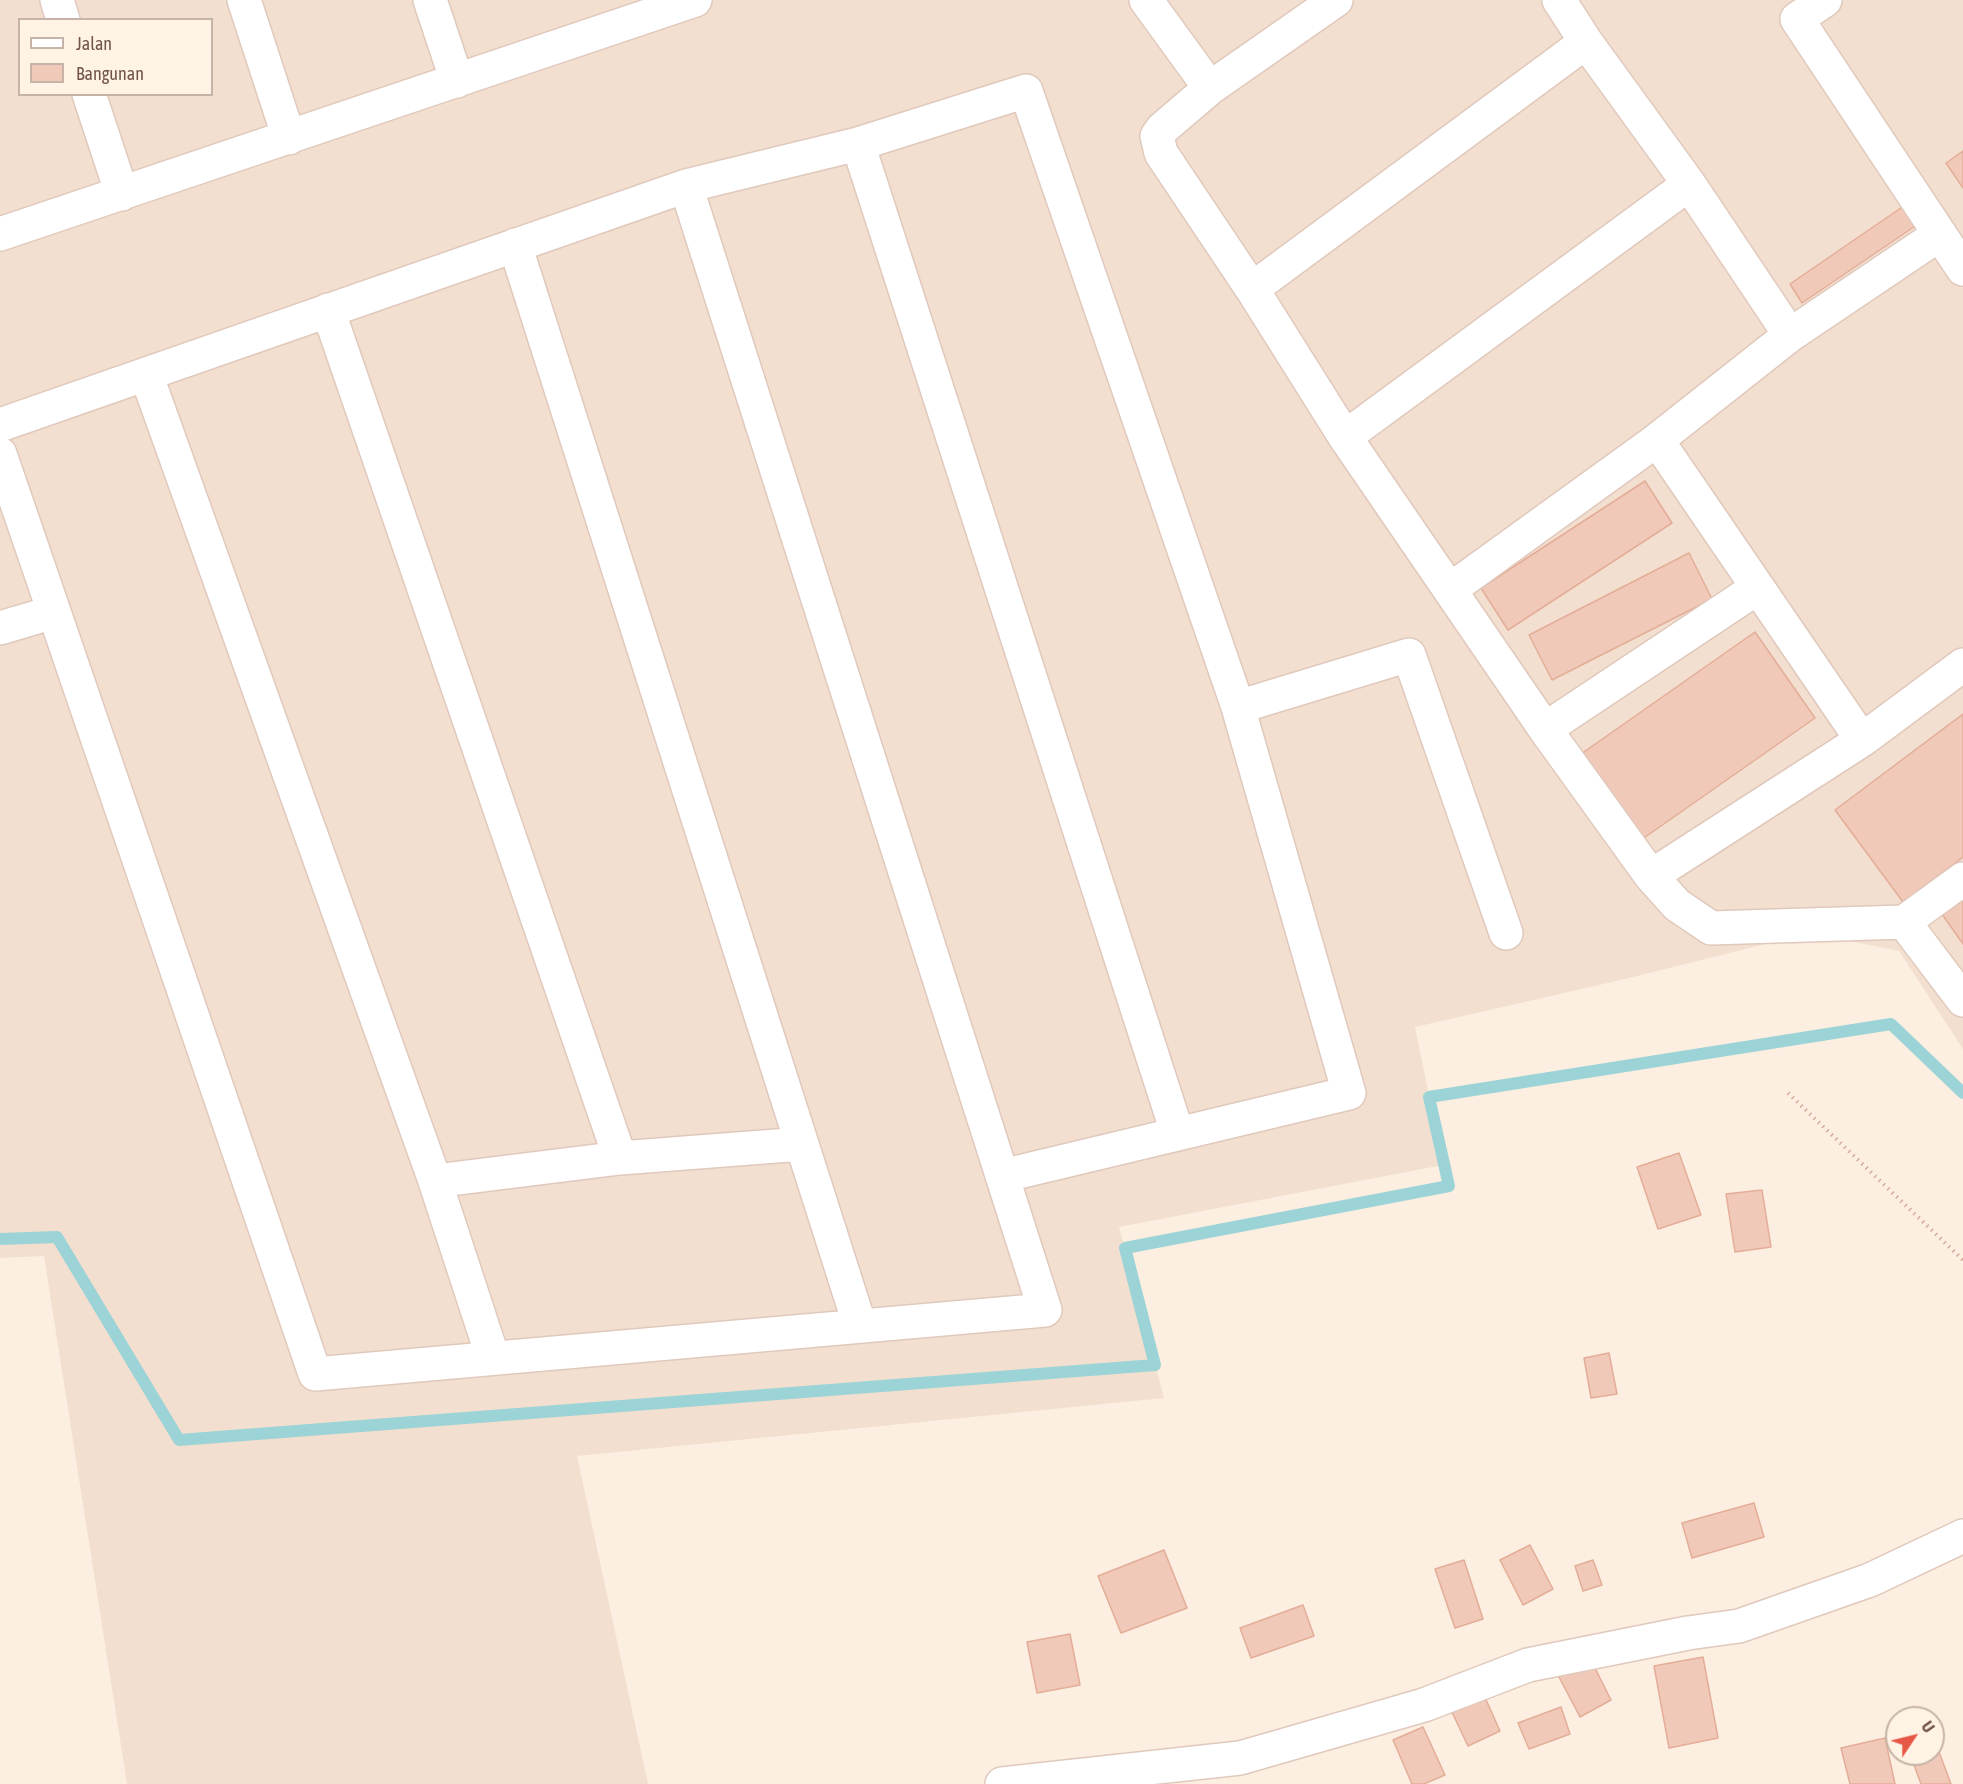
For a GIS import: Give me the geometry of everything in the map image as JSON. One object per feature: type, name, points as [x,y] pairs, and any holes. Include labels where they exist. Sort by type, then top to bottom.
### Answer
[{"type":"street","points":[[57,0],[62,18]]},
{"type":"street","points":[[244,0],[289,138]]},
{"type":"street","points":[[430,0],[457,81]]},
{"type":"street","points":[[0,234],[457,81],[623,12],[696,0]]},
{"type":"street","points":[[1146,0],[1210,88]]},
{"type":"street","points":[[1336,0],[1210,88],[1162,129],[1157,136],[1158,144],[1165,163],[1252,289],[1345,437],[1545,729],[1651,876],[1677,905],[1711,928],[1904,922],[1963,879]]},
{"type":"street","points":[[1559,0],[1586,42],[1689,184],[1790,335]]},
{"type":"street","points":[[1825,0],[1790,10],[1963,269]]},
{"type":"street","points":[[1252,289],[1586,42]]},
{"type":"street","points":[[0,425],[686,186],[858,144],[1026,91],[1238,707],[1349,1094],[1177,1132],[1002,1176]]},
{"type":"street","points":[[90,96],[122,194]]},
{"type":"street","points":[[858,144],[1177,1132]]},
{"type":"street","points":[[1345,437],[1689,184]]},
{"type":"street","points":[[0,454],[315,1374],[1045,1310],[686,186]]},
{"type":"street","points":[[1451,589],[1657,440],[1790,335],[1940,234]]},
{"type":"street","points":[[515,245],[860,1326]]},
{"type":"street","points":[[328,310],[620,1158]]},
{"type":"street","points":[[146,374],[435,1181],[493,1358]]},
{"type":"street","points":[[1657,440],[1862,740]]},
{"type":"street","points":[[1545,729],[1757,588]]},
{"type":"street","points":[[0,628],[54,612]]},
{"type":"street","points":[[1238,707],[1409,655],[1506,933]]},
{"type":"street","points":[[1651,876],[1862,740],[1963,665]]},
{"type":"street","points":[[1904,922],[1963,1000]]},
{"type":"street","points":[[435,1181],[620,1158],[802,1144]]},
{"type":"street","points":[[1002,1784],[1240,1758],[1424,1706],[1528,1665],[1688,1633],[1739,1626],[1870,1580],[1963,1536]]},
{"type":"path","points":[[1788,1093],[1963,1260]]},
{"type":"shaded area","points":[[0,0],[1963,0],[1963,1049],[1899,951],[1810,933],[1621,980],[1415,1027],[1443,1165],[1119,1227],[1164,1398],[577,1456],[648,1784],[127,1784],[44,1256],[0,1258]]},
{"type":"building","points":[[1963,151],[1963,188],[1946,163]]},
{"type":"building","points":[[1911,201],[1924,220],[1802,303],[1790,284]]},
{"type":"building","points":[[1645,481],[1672,523],[1508,630],[1481,588]]},
{"type":"building","points":[[1689,553],[1712,599],[1552,680],[1529,635]]},
{"type":"building","points":[[1755,632],[1815,718],[1641,840],[1581,754]]},
{"type":"building","points":[[1963,714],[1963,857],[1903,902],[1835,810]]},
{"type":"building","points":[[1963,889],[1963,944],[1937,907]]},
{"type":"building","points":[[1679,1153],[1701,1215],[1658,1229],[1637,1167]]},
{"type":"building","points":[[1762,1190],[1771,1247],[1735,1252],[1726,1194]]},
{"type":"building","points":[[1609,1353],[1617,1394],[1591,1398],[1584,1358]]},
{"type":"building","points":[[1754,1503],[1764,1537],[1692,1558],[1682,1523]]},
{"type":"building","points":[[1530,1545],[1553,1589],[1523,1605],[1500,1560]]},
{"type":"building","points":[[1164,1550],[1187,1608],[1121,1633],[1098,1576]]},
{"type":"building","points":[[1464,1560],[1483,1619],[1455,1628],[1435,1569]]},
{"type":"building","points":[[1593,1560],[1602,1585],[1583,1591],[1575,1566]]},
{"type":"building","points":[[1303,1605],[1314,1636],[1251,1658],[1240,1628]]},
{"type":"building","points":[[1070,1634],[1080,1685],[1037,1693],[1027,1642]]},
{"type":"building","points":[[1703,1657],[1718,1738],[1669,1748],[1654,1666]]},
{"type":"building","points":[[1591,1660],[1611,1700],[1580,1717],[1559,1677]]},
{"type":"building","points":[[1483,1693],[1500,1731],[1468,1746],[1450,1708]]},
{"type":"building","points":[[1561,1707],[1570,1734],[1529,1749],[1518,1723]]},
{"type":"building","points":[[1423,1727],[1445,1775],[1424,1784],[1412,1784],[1393,1740]]},
{"type":"building","points":[[1885,1738],[1885,1766],[1891,1766],[1895,1784],[1850,1784],[1841,1748]]},
{"type":"building","points":[[1914,1766],[1944,1766],[1951,1784],[1921,1784]]},
{"type":"waterway","points":[[0,1239],[57,1237],[179,1440],[1155,1365],[1125,1248],[1449,1186],[1429,1097],[1891,1024],[1963,1093]]}]
